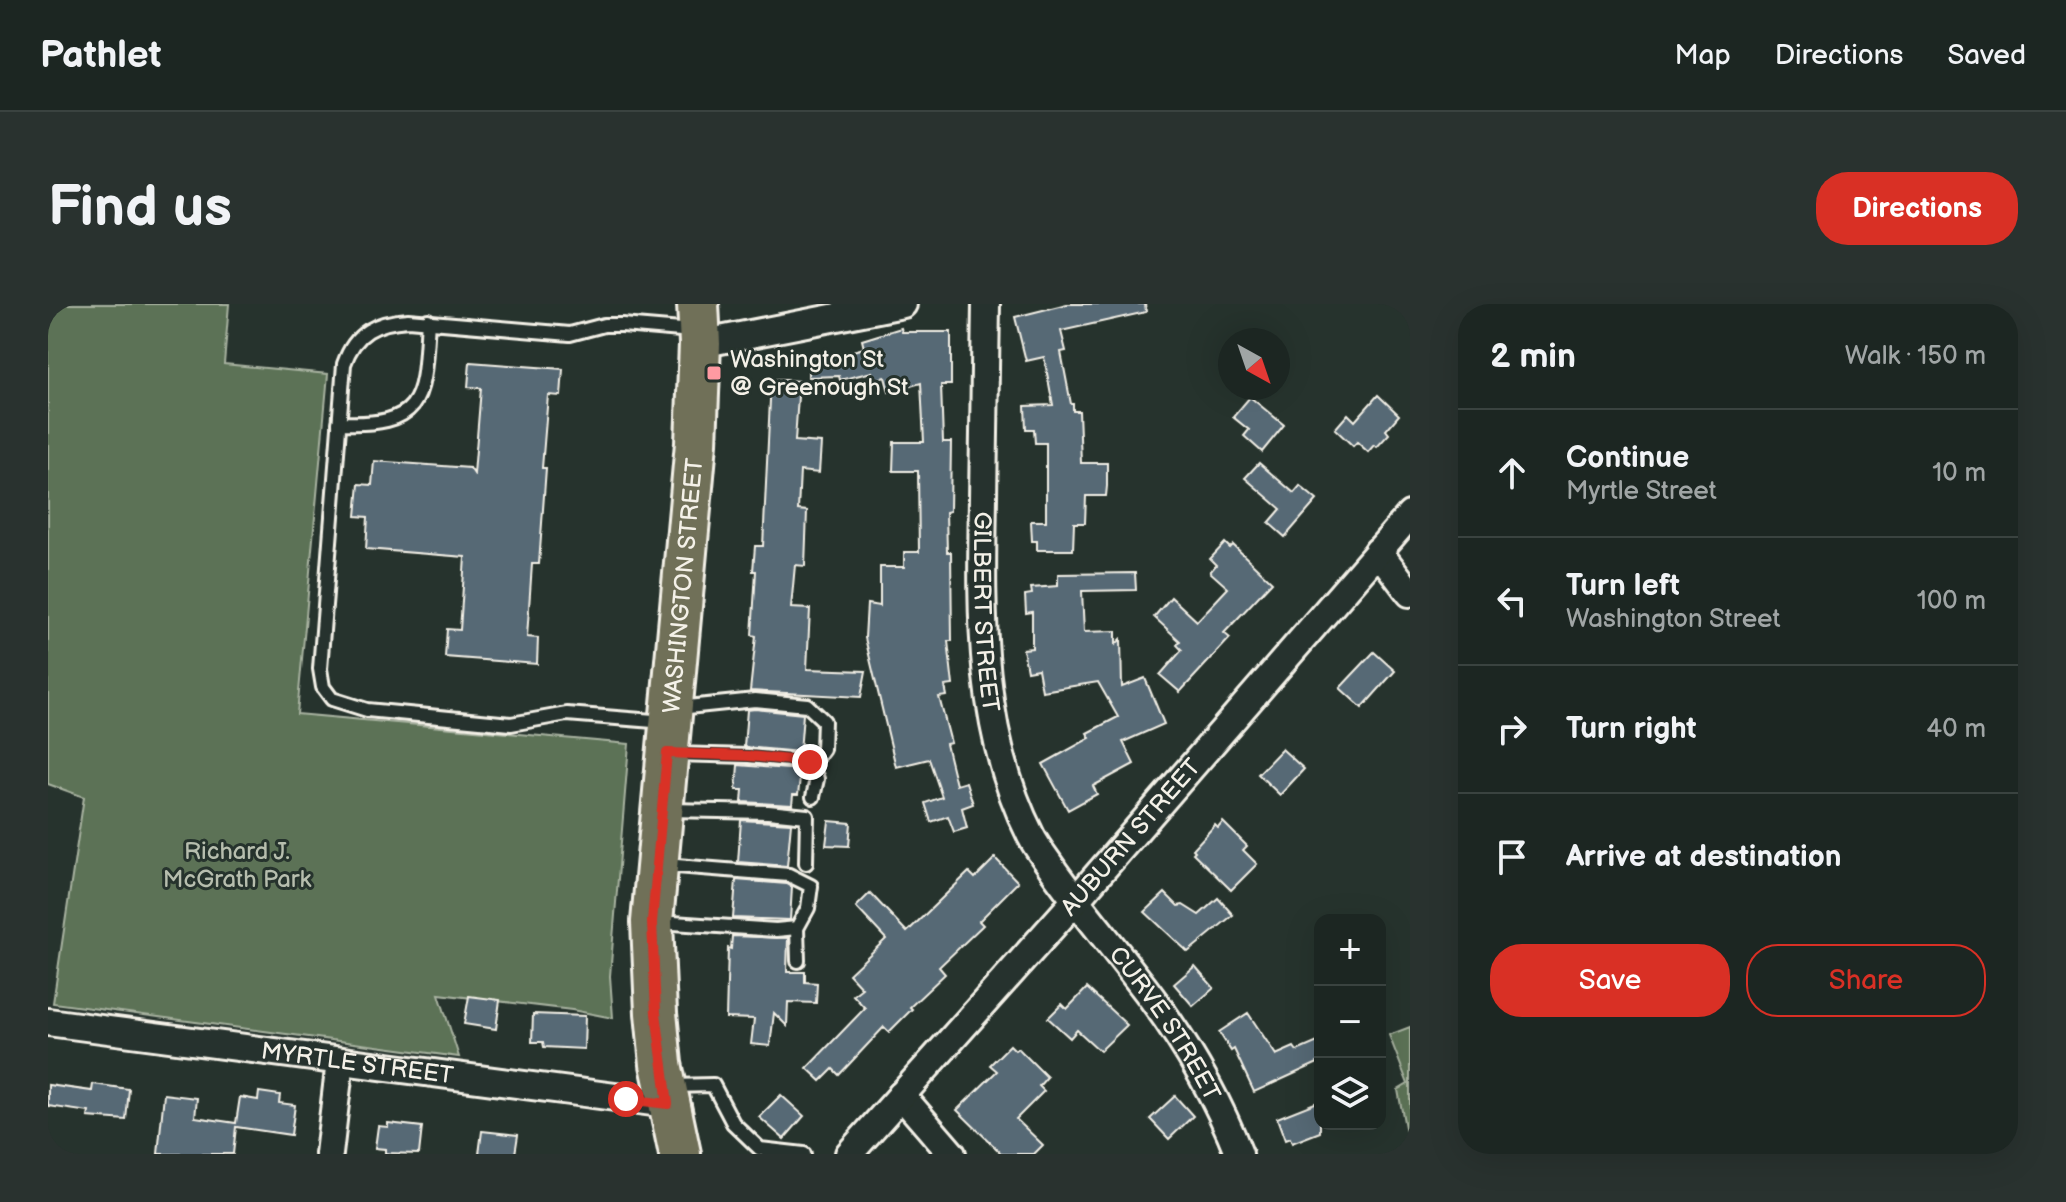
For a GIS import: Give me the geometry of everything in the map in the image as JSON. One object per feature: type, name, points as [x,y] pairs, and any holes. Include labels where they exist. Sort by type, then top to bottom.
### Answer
[{"type":"main road","name":"WASHINGTON STREET","points":[[680,1154],[667,1096],[656,1013],[652,922],[696,443],[699,327]]},
{"type":"street","points":[[699,327],[903,304]]},
{"type":"street","name":"GILBERT STREET","points":[[986,304],[982,569],[985,664],[995,735],[1011,791],[1032,838],[1075,901]]},
{"type":"street","name":"AUBURN STREET","points":[[849,1154],[1075,901],[1410,515]]},
{"type":"street","points":[[1378,551],[1410,593]]},
{"type":"street","name":"CURVE STREET","points":[[1075,901],[1135,975],[1182,1044],[1227,1122],[1239,1154]]},
{"type":"street","name":"MYRTLE STREET","points":[[48,1022],[340,1061],[667,1096]]},
{"type":"street","points":[[329,1154],[340,1061]]},
{"type":"street","points":[[901,1095],[952,1154]]},
{"type":"lane","points":[[699,327],[604,325],[570,334],[428,320],[389,321],[357,338],[344,364],[320,669],[323,687],[332,699],[346,706],[367,710],[511,724],[567,714],[669,728],[749,756],[810,762],[817,779],[813,797]]},
{"type":"lane","points":[[339,423],[372,424],[392,420],[409,411],[425,377],[428,320]]},
{"type":"lane","points":[[669,728],[755,700],[807,705],[824,721],[823,749],[811,765]]},
{"type":"lane","points":[[662,810],[807,816],[806,863]]},
{"type":"lane","points":[[656,865],[789,875],[811,886],[808,908],[797,928],[798,961]]},
{"type":"lane","points":[[652,922],[776,930],[797,928]]},
{"type":"lane","points":[[667,1096],[713,1085],[733,1123],[760,1149],[804,1154]]},
{"type":"green space","name":"Richard J. McGrath Park","points":[[48,304],[229,304],[224,364],[328,374],[297,714],[629,744],[610,976],[613,1018],[439,994],[459,1057],[53,1003],[84,797],[48,784]]},
{"type":"green space","points":[[1410,1027],[1410,1154],[1398,1090],[1408,1084],[1389,1035]]},
{"type":"building","points":[[1067,304],[1145,304],[1146,312],[1061,331],[1066,351],[1061,352],[1071,404],[1073,411],[1079,411],[1081,463],[1107,463],[1106,496],[1086,496],[1085,523],[1074,523],[1073,550],[1037,550],[1037,541],[1032,541],[1031,521],[1046,521],[1046,443],[1035,443],[1034,429],[1026,429],[1025,406],[1053,405],[1044,357],[1026,361],[1015,317]]},
{"type":"building","points":[[901,328],[902,332],[951,332],[951,385],[941,385],[943,442],[951,442],[950,511],[946,512],[947,552],[951,552],[952,641],[948,641],[953,685],[945,686],[947,696],[939,697],[951,743],[946,744],[956,785],[966,782],[973,804],[962,808],[967,828],[954,832],[948,816],[931,822],[925,803],[942,797],[929,759],[896,767],[865,638],[867,604],[880,606],[880,567],[904,567],[904,552],[919,552],[918,471],[893,471],[894,442],[924,442],[921,383],[889,392],[885,377],[874,380],[872,372],[840,380],[839,376],[808,377],[808,357],[830,357],[864,348],[862,340]]},
{"type":"building","points":[[470,362],[563,369],[561,396],[548,395],[539,564],[532,564],[527,637],[538,638],[537,664],[445,657],[447,629],[460,630],[465,557],[366,549],[368,517],[356,516],[359,484],[372,485],[374,461],[470,468],[474,474],[481,388],[468,387]]},
{"type":"building","points":[[771,379],[799,381],[795,441],[821,443],[819,473],[800,471],[798,510],[807,511],[805,566],[795,565],[791,608],[810,609],[807,669],[866,671],[861,697],[750,691],[756,636],[752,635],[756,571],[753,571],[755,546],[763,546]]},
{"type":"building","points":[[1378,395],[1399,415],[1386,430],[1389,434],[1368,452],[1357,442],[1353,446],[1335,429],[1348,414],[1355,421]]},
{"type":"building","points":[[1247,400],[1254,400],[1284,425],[1262,452],[1244,436],[1249,430],[1233,417]]},
{"type":"building","points":[[1259,463],[1294,493],[1300,486],[1317,500],[1285,537],[1269,523],[1281,509],[1245,478]]},
{"type":"building","points":[[1225,543],[1230,548],[1233,545],[1272,582],[1224,633],[1230,638],[1180,692],[1160,675],[1182,650],[1177,645],[1180,641],[1154,617],[1171,597],[1197,621],[1228,588],[1210,572],[1216,565],[1210,559]]},
{"type":"building","points":[[1135,573],[1136,590],[1082,591],[1084,632],[1116,631],[1116,644],[1121,639],[1122,687],[1145,678],[1164,724],[1123,742],[1134,764],[1093,786],[1097,794],[1068,810],[1043,764],[1090,738],[1087,733],[1118,717],[1098,682],[1042,691],[1038,669],[1027,671],[1023,649],[1032,648],[1032,612],[1026,613],[1025,595],[1032,594],[1031,588],[1058,586],[1058,574]]},
{"type":"building","points":[[1374,652],[1395,671],[1362,708],[1340,688]]},
{"type":"building","points":[[747,710],[803,714],[800,752],[744,747]]},
{"type":"building","points":[[1282,749],[1304,769],[1280,795],[1258,774]]},
{"type":"building","points":[[738,765],[801,770],[798,795],[793,795],[792,805],[742,802],[743,790],[736,790]]},
{"type":"building","points":[[741,820],[791,823],[787,866],[738,862]]},
{"type":"building","points":[[829,821],[851,823],[849,846],[826,845]]},
{"type":"building","points":[[1223,822],[1247,846],[1243,850],[1257,864],[1231,890],[1193,853],[1193,849],[1215,825],[1218,828]]},
{"type":"building","points":[[995,858],[1018,882],[979,921],[983,925],[939,967],[945,974],[910,1007],[912,1009],[889,1032],[884,1027],[839,1075],[833,1069],[821,1081],[807,1068],[865,1008],[853,995],[862,988],[849,974],[886,939],[856,907],[870,893],[907,932],[969,872],[975,878]]},
{"type":"building","points":[[736,880],[792,887],[790,920],[733,918]]},
{"type":"building","points":[[1165,893],[1178,906],[1183,905],[1199,915],[1218,898],[1233,915],[1188,952],[1145,912]]},
{"type":"building","points":[[732,936],[788,938],[787,972],[805,972],[805,982],[817,983],[816,1003],[788,1002],[787,1026],[774,1013],[770,1046],[751,1044],[754,1019],[726,1018],[728,948],[731,949]]},
{"type":"building","points":[[1195,966],[1214,988],[1193,1006],[1174,984]]},
{"type":"building","points":[[1087,988],[1127,1025],[1100,1051],[1077,1030],[1070,1038],[1048,1018],[1062,1004],[1067,1009]]},
{"type":"building","points":[[469,996],[500,1000],[496,1029],[464,1024]]},
{"type":"building","points":[[1248,1013],[1276,1055],[1294,1047],[1297,1051],[1314,1044],[1314,1065],[1254,1092],[1234,1049],[1231,1051],[1219,1032]]},
{"type":"building","points":[[533,1014],[585,1016],[584,1049],[544,1047],[543,1042],[532,1042]]},
{"type":"building","points":[[1010,1045],[1015,1050],[1018,1048],[1047,1077],[1039,1086],[1044,1091],[1016,1119],[1043,1145],[1034,1154],[1002,1154],[957,1110],[997,1071],[990,1065]]},
{"type":"building","points":[[93,1084],[129,1089],[126,1120],[88,1117],[89,1112],[48,1106],[48,1085],[92,1091]]},
{"type":"building","points":[[259,1092],[280,1095],[279,1103],[295,1105],[291,1135],[236,1127],[233,1154],[158,1154],[164,1094],[197,1098],[195,1117],[236,1123],[240,1097],[258,1100]]},
{"type":"building","points":[[781,1095],[804,1116],[784,1139],[759,1117]]},
{"type":"building","points":[[1175,1096],[1193,1116],[1169,1139],[1150,1119]]},
{"type":"building","points":[[1314,1103],[1314,1130],[1320,1132],[1292,1143],[1290,1138],[1285,1140],[1277,1118]]},
{"type":"building","points":[[388,1123],[422,1127],[419,1154],[385,1153],[385,1149],[375,1148],[378,1126],[388,1127]]},
{"type":"building","points":[[482,1131],[518,1135],[515,1154],[479,1154]]},
{"type":"place","name":"Washington St @ Greenough St","points":[[714,373]]},
{"type":"route","points":[[626,1099],[668,1104],[656,1013],[652,922],[667,753],[810,762]]}]
